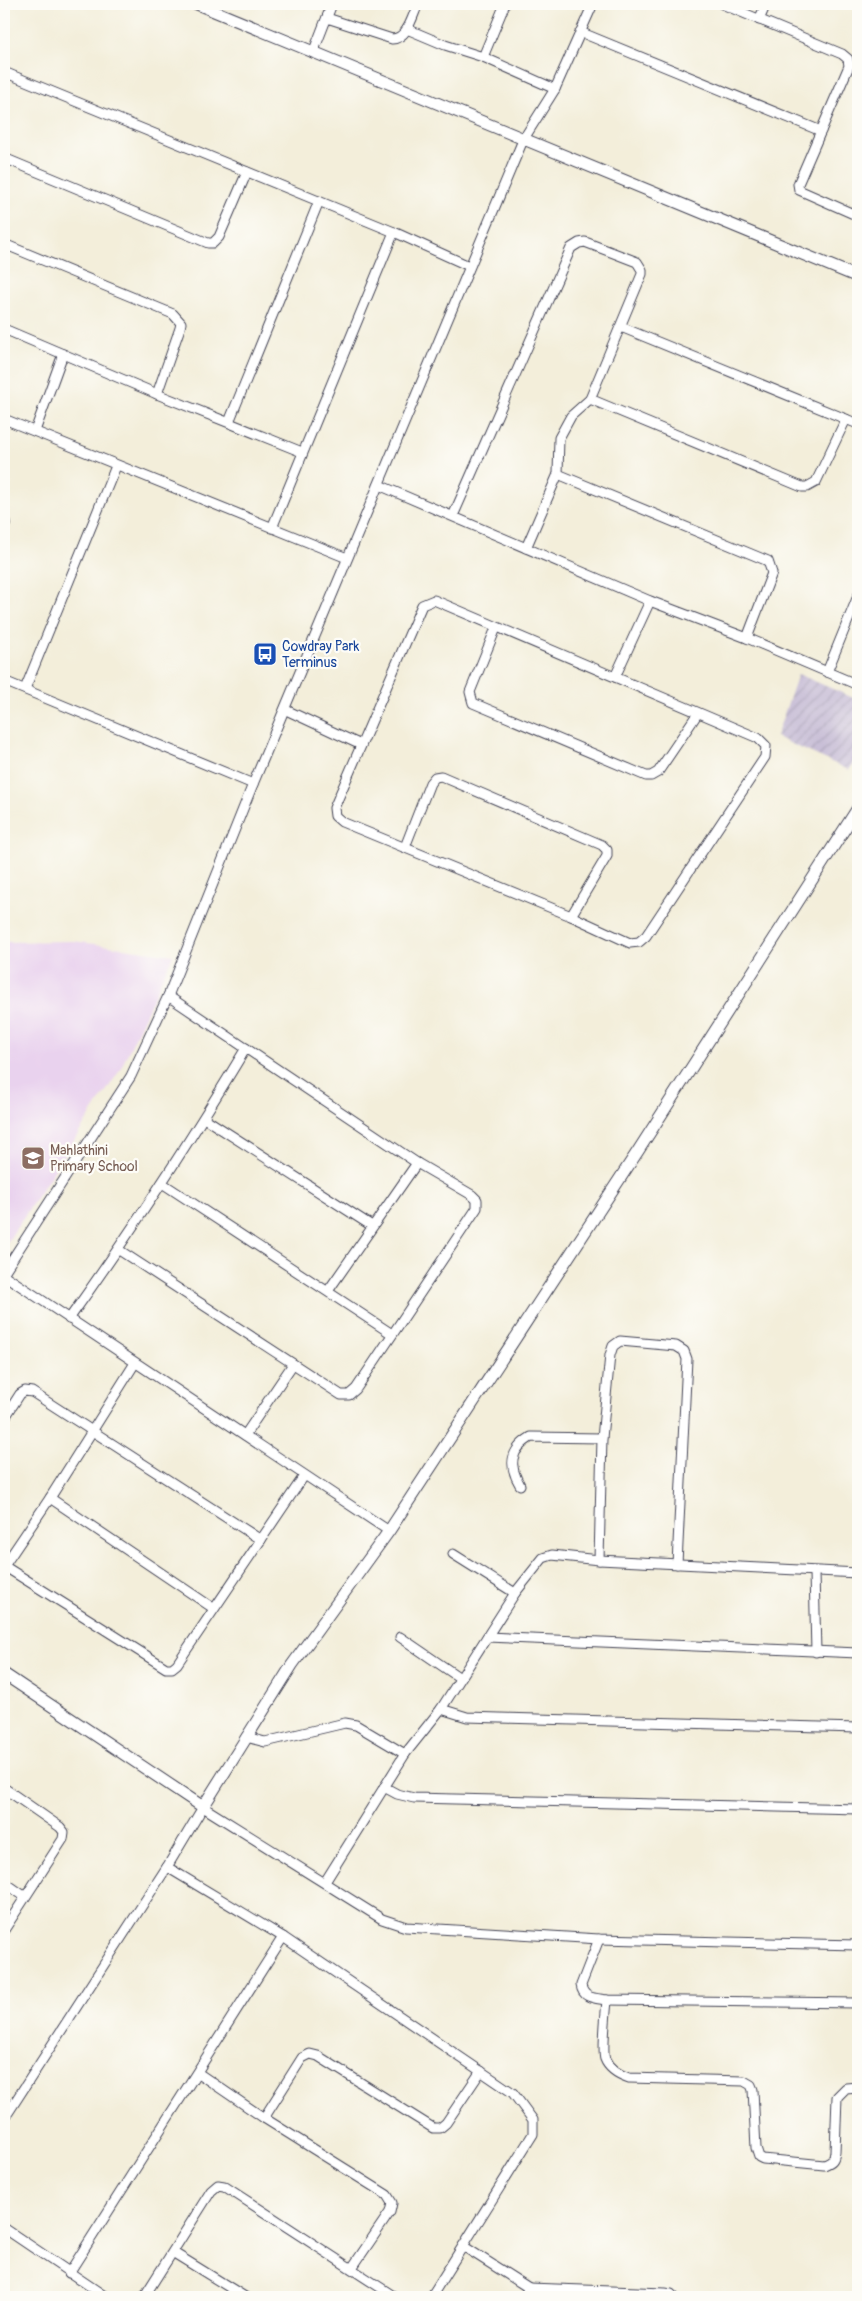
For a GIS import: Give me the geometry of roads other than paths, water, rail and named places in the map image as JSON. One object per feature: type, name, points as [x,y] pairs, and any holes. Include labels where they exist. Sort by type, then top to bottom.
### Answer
[{"type":"street","points":[[197,4],[858,277]]},
{"type":"street","points":[[313,53],[332,4]]},
{"type":"street","points":[[327,18],[392,39],[402,36],[418,4]]},
{"type":"street","points":[[483,57],[504,4]]},
{"type":"street","points":[[389,1531],[69,1319],[4,1273],[131,1076],[168,996],[253,784],[286,710],[347,558],[523,140],[555,89],[593,4]]},
{"type":"street","points":[[722,4],[842,54],[848,59],[849,66],[798,184],[799,190],[858,216]]},
{"type":"street","points":[[759,20],[766,4]]},
{"type":"street","points":[[407,29],[445,45],[483,57],[555,89]]},
{"type":"street","points":[[580,32],[821,131]]},
{"type":"street","points":[[4,72],[394,232],[469,266]]},
{"type":"street","points":[[4,158],[213,243],[219,237],[248,172]]},
{"type":"street","points":[[228,422],[319,201]]},
{"type":"street","points":[[272,528],[394,232]]},
{"type":"street","points":[[453,516],[570,248],[585,242],[640,265],[642,274],[590,399],[571,416],[559,438],[558,474],[526,548]]},
{"type":"street","points":[[4,244],[173,314],[179,320],[180,328],[158,394]]},
{"type":"street","points":[[620,327],[858,424]]},
{"type":"street","points":[[4,328],[158,394],[302,452]]},
{"type":"street","points":[[34,432],[63,354]]},
{"type":"street","points":[[590,399],[802,487],[807,487],[816,482],[846,419]]},
{"type":"street","points":[[4,418],[116,466],[347,558]]},
{"type":"street","points":[[25,689],[116,466]]},
{"type":"street","points":[[558,474],[768,561],[772,573],[747,638]]},
{"type":"street","points":[[379,485],[650,601],[747,638],[858,685]]},
{"type":"street","points":[[4,513],[6,522],[4,528]]},
{"type":"street","points":[[827,672],[858,596]]},
{"type":"street","points":[[434,600],[615,677],[762,740],[766,746],[765,757],[646,936],[639,942],[630,943],[571,916],[342,822],[335,816],[334,808],[422,604],[434,600]]},
{"type":"street","points":[[615,677],[650,601]]},
{"type":"street","points":[[496,628],[470,692],[473,703],[482,707],[646,776],[651,776],[658,772],[698,713]]},
{"type":"street","points":[[4,681],[253,784]]},
{"type":"street","points":[[286,710],[361,745]]},
{"type":"street","points":[[405,847],[430,783],[435,777],[441,776],[602,845],[607,850],[607,856],[571,916]]},
{"type":"street","points":[[4,2119],[167,1867],[292,1665],[389,1531],[638,1151],[858,808]]},
{"type":"street","points":[[119,1250],[341,1395],[349,1395],[356,1389],[477,1208],[477,1200],[472,1194],[417,1163],[168,996]]},
{"type":"street","points":[[69,1319],[119,1250],[204,1118],[246,1048]]},
{"type":"street","points":[[204,1118],[372,1226]]},
{"type":"street","points":[[328,1291],[417,1163]]},
{"type":"street","points":[[162,1183],[392,1334]]},
{"type":"street","points":[[598,1560],[602,1438],[610,1355],[613,1346],[620,1341],[676,1346],[684,1351],[687,1359],[677,1564]]},
{"type":"street","points":[[136,1363],[4,1566],[166,1668],[172,1668],[177,1664],[213,1608],[304,1476]]},
{"type":"street","points":[[245,1436],[293,1364]]},
{"type":"street","points":[[4,1419],[20,1394],[25,1391],[32,1392],[261,1540]]},
{"type":"street","points":[[520,1485],[513,1473],[511,1462],[522,1442],[531,1437],[602,1438]]},
{"type":"street","points":[[50,1498],[213,1608]]},
{"type":"street","points":[[453,1554],[515,1593]]},
{"type":"street","points":[[325,1882],[405,1754],[441,1709],[515,1593],[543,1558],[552,1555],[598,1560],[858,1574]]},
{"type":"street","points":[[814,1573],[816,1652]]},
{"type":"street","points":[[400,1637],[460,1678]]},
{"type":"street","points":[[487,1637],[858,1653]]},
{"type":"street","points":[[4,1674],[203,1807],[382,1919],[406,1927],[599,1939],[858,1945]]},
{"type":"street","points":[[441,1709],[467,1717],[858,1728]]},
{"type":"street","points":[[246,1737],[265,1742],[345,1723],[356,1725],[405,1754]]},
{"type":"street","points":[[384,1787],[397,1794],[414,1798],[858,1809]]},
{"type":"street","points":[[4,1788],[60,1827],[64,1832],[63,1839],[24,1896],[4,1930]]},
{"type":"street","points":[[167,1867],[283,1936],[514,2092],[533,2120],[533,2134],[431,2297]]},
{"type":"street","points":[[4,1882],[24,1896]]},
{"type":"street","points":[[69,2273],[198,2073],[283,1936]]},
{"type":"street","points":[[599,1939],[581,1985],[582,1992],[586,1996],[607,2000],[858,2003]]},
{"type":"street","points":[[607,2000],[604,2058],[611,2068],[620,2075],[629,2078],[744,2081],[751,2085],[753,2090],[756,2148],[759,2157],[763,2159],[824,2165],[830,2163],[834,2159],[835,2152],[837,2097],[846,2088],[858,2087]]},
{"type":"street","points":[[264,2118],[302,2058],[310,2054],[318,2056],[433,2128],[440,2128],[446,2123],[481,2071]]},
{"type":"street","points":[[198,2073],[264,2118],[387,2195],[392,2203],[390,2212],[352,2268]]},
{"type":"street","points":[[144,2297],[212,2191],[218,2185],[224,2186],[395,2297]]},
{"type":"street","points":[[4,2228],[106,2297]]},
{"type":"street","points":[[463,2246],[529,2288],[665,2293],[672,2294],[674,2297]]},
{"type":"street","points":[[174,2253],[245,2297]]},
{"type":"street","points":[[524,2297],[529,2288]]},
{"type":"place","name":"Cowdray Park Terminus","points":[[265,654]]},
{"type":"place","name":"Mahlathini Primary School","points":[[33,1158]]}]
